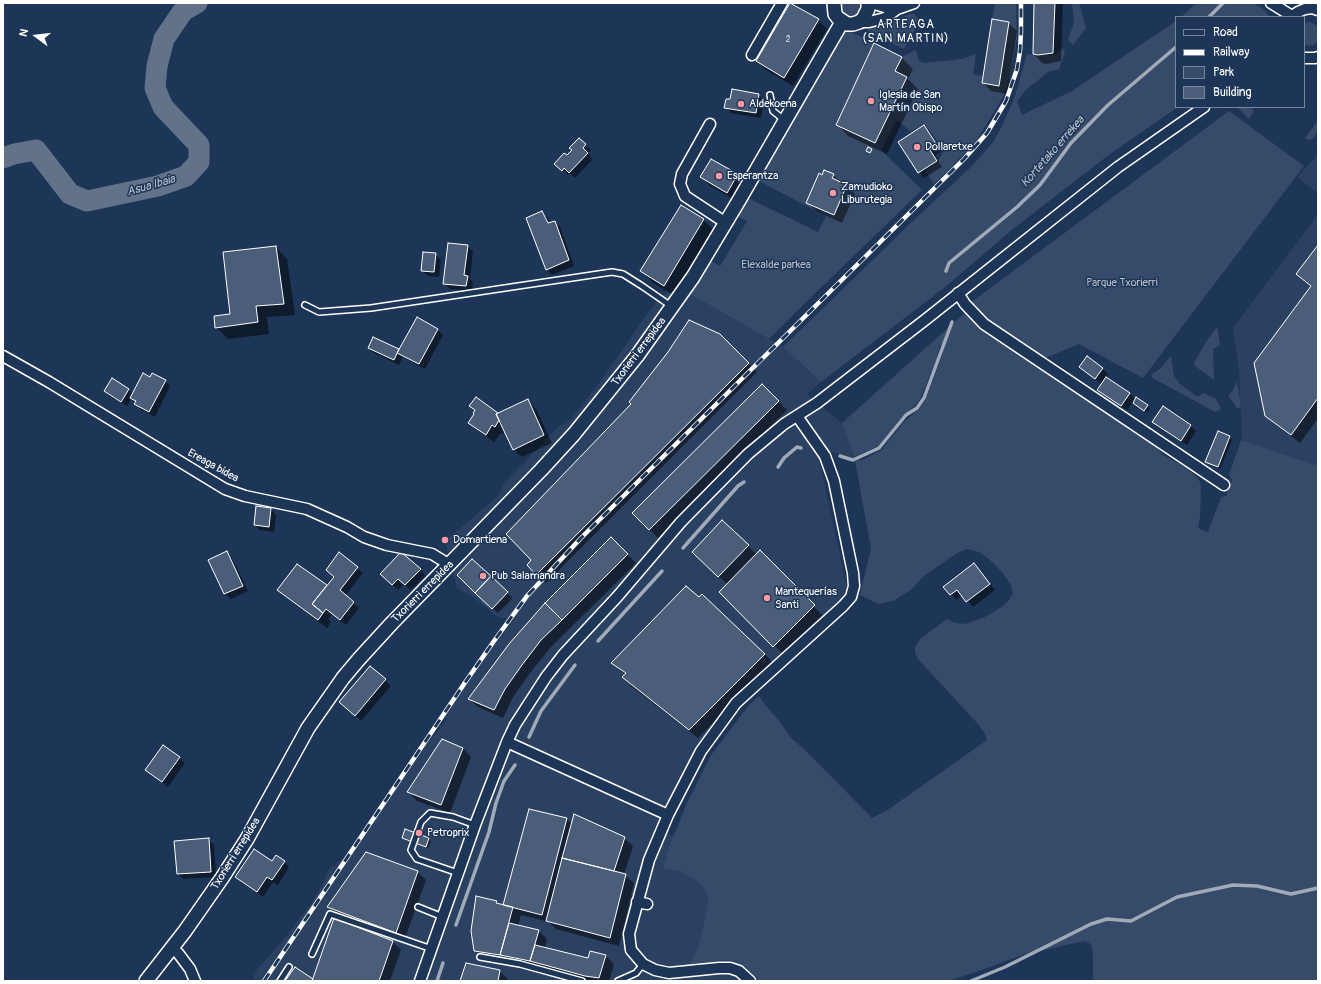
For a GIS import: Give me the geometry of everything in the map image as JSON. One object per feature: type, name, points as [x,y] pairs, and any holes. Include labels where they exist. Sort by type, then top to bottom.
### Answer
[{"type":"street","points":[[752,55],[782,3]]},
{"type":"street","points":[[834,3],[835,14],[842,22],[853,24],[886,18],[897,9],[914,3]]},
{"type":"street","points":[[860,22],[866,14],[869,3],[897,9]]},
{"type":"street","points":[[1271,3],[1291,16],[1305,9],[1312,8],[1318,10]]},
{"type":"street","name":"Txorierri errepidea","points":[[146,981],[172,948],[240,851],[305,734],[326,700],[359,659],[574,434],[637,356],[693,276],[726,223],[784,120],[842,22]]},
{"type":"street","points":[[1305,58],[1318,57]]},
{"type":"street","points":[[420,981],[475,825],[515,725],[546,677],[564,655],[618,597],[681,522],[748,454],[784,424],[817,403],[925,320],[1118,167],[1203,108]]},
{"type":"street","points":[[710,124],[682,174],[680,184],[685,196],[726,223]]},
{"type":"street","points":[[958,294],[965,304],[984,324],[1224,485]]},
{"type":"street","name":"Ereaga bidea","points":[[3,356],[49,382],[225,489],[245,496],[307,509],[364,536],[387,545],[432,554],[450,565]]},
{"type":"street","points":[[750,981],[739,971],[730,968],[669,973],[655,970],[643,964],[631,950],[629,934],[642,903],[649,860],[668,815],[701,751],[736,703],[851,597],[854,586],[853,573],[834,481],[825,456],[797,416]]},
{"type":"street","points":[[507,742],[668,815]]},
{"type":"street","points":[[172,948],[178,953],[190,969],[195,981]]},
{"type":"lane","points":[[770,94],[773,111],[784,120]]},
{"type":"lane","points":[[305,305],[319,312],[371,308],[612,272],[623,274],[672,307]]},
{"type":"lane","points":[[458,873],[417,859],[411,850],[421,822],[430,813],[453,817],[475,825]]},
{"type":"lane","points":[[418,907],[443,916]]},
{"type":"lane","points":[[312,954],[330,914],[432,949]]},
{"type":"lane","points":[[480,958],[520,964],[582,981]]},
{"type":"lane","points":[[618,981],[636,973],[643,964]]},
{"type":"lane","points":[[280,981],[289,967]]},
{"type":"shaded area","points":[[1318,154],[1318,193],[1297,177]]},
{"type":"shaded area","points":[[1318,214],[1318,466],[1242,441],[1239,370],[1233,328]]},
{"type":"shaded area","points":[[671,290],[690,294],[783,347],[821,382],[807,394],[842,423],[854,457],[810,448],[819,458],[848,593],[733,702],[694,755],[655,828],[681,840],[760,981],[252,981],[257,969],[281,943],[310,905],[322,885],[329,869],[348,855],[428,743],[447,719],[443,715],[515,617],[507,619],[498,617],[473,597],[457,588],[445,541],[490,503],[499,494],[504,483],[560,425],[565,424],[571,419],[597,386],[649,311],[660,297]]},
{"type":"green space","points":[[841,3],[860,3],[858,14],[851,17],[846,16],[841,11]]},
{"type":"green space","name":"Elexalde parkea","points":[[995,3],[1016,3],[1017,38],[1010,75],[1003,97],[977,140],[948,171],[934,184],[925,171],[938,162],[944,150],[924,123],[911,132],[897,120],[881,150],[922,190],[769,339],[690,294],[711,261],[720,266],[747,221],[738,216],[748,198],[818,232],[826,216],[758,180],[841,36],[847,30],[874,43],[836,124],[875,143],[907,77],[895,71],[902,57],[916,50],[919,61],[924,63],[962,59],[976,54],[973,74],[983,76],[982,83],[999,86],[1009,22],[992,19]]},
{"type":"green space","points":[[1072,3],[1079,3],[1086,28],[1073,45],[1068,40],[1074,23]]},
{"type":"green space","points":[[1196,3],[1252,3],[1262,8],[1269,16],[1182,16]]},
{"type":"green space","points":[[910,14],[914,14],[918,19],[915,30],[904,49],[869,33],[868,30]]},
{"type":"green space","points":[[1175,22],[1175,108],[1177,108],[1110,154],[1013,229],[944,288],[821,382],[783,347],[917,217],[972,166],[993,142],[1003,124],[1015,96],[1027,54],[1038,56],[1056,54],[1063,48],[1065,53],[1059,69],[1048,72],[1026,90],[1017,101],[1022,115],[1072,91]]},
{"type":"green space","points":[[1310,22],[1318,26],[1318,41],[1314,45],[1305,45],[1305,23]]},
{"type":"green space","points":[[1238,108],[1252,108],[1254,112],[1249,119]]},
{"type":"green space","name":"Parque Txorierri","points":[[1229,111],[1304,166],[1143,378],[1079,344],[1043,359],[982,316],[970,303]]},
{"type":"green space","points":[[1317,122],[1318,130],[1313,139],[1309,140],[1305,138]]},
{"type":"green space","points":[[968,310],[1152,442],[1163,455],[1183,466],[1196,476],[1200,482],[1201,488],[1198,528],[1208,532],[1221,497],[1226,496],[1232,479],[1229,475],[1241,440],[1318,466],[1318,981],[1093,981],[1092,946],[1084,941],[1022,955],[948,981],[758,981],[757,978],[742,964],[731,960],[719,960],[688,967],[697,950],[706,916],[708,898],[702,884],[681,871],[663,868],[669,847],[687,803],[711,755],[749,705],[759,696],[791,738],[804,749],[872,818],[889,809],[987,740],[978,724],[917,658],[915,647],[920,639],[947,619],[955,623],[965,624],[985,617],[1003,606],[1010,599],[1013,593],[1011,585],[1003,573],[990,560],[979,552],[967,549],[957,553],[924,576],[911,590],[893,601],[878,604],[860,595],[871,548],[855,461],[863,460],[881,450],[905,421],[919,409],[925,401],[945,345],[940,345],[937,358],[920,399],[901,418],[878,446],[854,457],[842,423]]},
{"type":"green space","points":[[1217,327],[1220,345],[1213,349],[1214,380],[1195,366],[1194,363]]},
{"type":"green space","points":[[1171,356],[1174,376],[1181,385],[1198,397],[1203,393],[1215,398],[1220,406],[1220,410],[1215,412],[1151,377],[1153,373],[1160,369]]},
{"type":"green space","points":[[1237,381],[1241,405],[1239,409],[1228,395],[1232,392]]},
{"type":"building","points":[[790,3],[819,19],[784,78],[756,61]]},
{"type":"building","points":[[1034,3],[1055,3],[1053,53],[1038,55],[1033,54]]},
{"type":"building","points":[[992,19],[1009,22],[999,86],[982,83]]},
{"type":"building","name":"Iglesia de San Martín Obispo","points":[[874,43],[902,57],[895,71],[907,77],[875,143],[836,125]]},
{"type":"building","name":"Aldekoena","points":[[732,89],[759,94],[756,113],[724,108],[726,99],[730,99]]},
{"type":"building","name":"Dollaretxe","points":[[924,125],[937,145],[930,150],[937,161],[918,173],[898,142]]},
{"type":"building","points":[[579,138],[586,144],[583,148],[588,153],[569,173],[564,168],[562,171],[554,164],[564,153],[567,155],[572,150],[569,148]]},
{"type":"building","points":[[868,147],[872,149],[870,153],[866,151]]},
{"type":"building","name":"Esperantza","points":[[711,159],[738,174],[727,193],[700,177]]},
{"type":"building","points":[[824,170],[834,174],[832,178],[847,185],[834,215],[806,203],[819,173],[822,175]]},
{"type":"building","points":[[681,205],[704,219],[664,286],[640,271]]},
{"type":"building","points":[[542,211],[548,223],[555,221],[569,260],[546,270],[526,218]]},
{"type":"building","points":[[448,243],[468,245],[464,275],[468,276],[466,286],[443,284]]},
{"type":"building","points":[[1318,245],[1318,398],[1291,435],[1265,416],[1254,363],[1311,286],[1296,274]]},
{"type":"building","points":[[276,246],[284,304],[256,306],[258,322],[215,328],[214,316],[230,314],[223,252]]},
{"type":"building","points":[[423,252],[436,253],[434,272],[421,271]]},
{"type":"building","points":[[417,317],[438,329],[419,364],[397,353]]},
{"type":"building","points":[[689,320],[720,334],[749,363],[536,575],[527,565],[531,560],[506,534],[631,404],[629,402],[668,352]]},
{"type":"building","points":[[373,337],[399,349],[394,360],[368,348]]},
{"type":"building","points":[[1087,356],[1103,368],[1095,379],[1079,367]]},
{"type":"building","points":[[143,373],[150,377],[152,373],[166,380],[149,412],[134,404],[136,401],[130,398]]},
{"type":"building","points":[[1106,377],[1130,393],[1121,406],[1097,390]]},
{"type":"building","points":[[112,378],[129,389],[121,402],[104,391]]},
{"type":"building","points":[[762,384],[779,401],[649,530],[632,513]]},
{"type":"building","points":[[476,397],[498,413],[496,414],[499,420],[495,427],[492,425],[486,435],[468,423],[475,410],[469,406]]},
{"type":"building","points":[[1136,397],[1148,405],[1144,411],[1133,403]]},
{"type":"building","points":[[528,399],[544,435],[513,450],[496,414]]},
{"type":"building","points":[[1163,406],[1191,425],[1181,441],[1152,422]]},
{"type":"building","points":[[1218,431],[1230,436],[1218,467],[1205,462]]},
{"type":"building","points":[[256,506],[271,508],[269,527],[254,525]]},
{"type":"building","points":[[722,520],[749,545],[718,577],[692,552]]},
{"type":"building","points":[[611,537],[628,554],[562,620],[545,603]]},
{"type":"building","name":"Mantequerías Santi","points":[[760,550],[815,605],[773,647],[719,592]]},
{"type":"building","points":[[227,551],[243,586],[224,594],[208,560]]},
{"type":"building","points":[[339,552],[358,567],[340,590],[354,602],[340,620],[326,609],[323,613],[312,604],[334,577],[326,570]]},
{"type":"building","points":[[401,552],[421,569],[405,585],[398,579],[392,585],[380,574]]},
{"type":"building","points":[[472,559],[491,576],[475,593],[457,575]]},
{"type":"building","points":[[974,563],[990,584],[966,602],[957,590],[950,595],[943,587]]},
{"type":"building","points":[[297,564],[327,585],[312,604],[323,613],[318,620],[277,590]]},
{"type":"building","points":[[491,576],[508,592],[492,609],[475,593]]},
{"type":"building","points":[[686,586],[699,597],[702,594],[765,654],[689,730],[622,677],[626,673],[611,663]]},
{"type":"building","points":[[545,603],[562,620],[541,640],[522,665],[505,689],[494,710],[468,699],[509,644]]},
{"type":"building","points":[[370,666],[386,679],[355,716],[339,702]]},
{"type":"building","points":[[442,739],[463,748],[441,805],[407,792]]},
{"type":"building","points":[[163,745],[180,757],[162,782],[145,770]]},
{"type":"building","points":[[529,809],[567,818],[542,915],[503,905]]},
{"type":"building","points":[[574,814],[625,837],[614,871],[562,858]]},
{"type":"building","points":[[405,829],[429,838],[426,847],[402,838]]},
{"type":"building","points":[[209,838],[211,872],[177,874],[174,841]]},
{"type":"building","points":[[254,849],[272,861],[276,855],[285,861],[272,880],[267,877],[257,892],[235,877]]},
{"type":"building","points":[[366,852],[418,871],[396,933],[327,907]]},
{"type":"building","points":[[562,858],[626,874],[610,938],[546,921]]},
{"type":"building","points":[[476,896],[513,907],[500,955],[474,951],[471,931]]},
{"type":"building","points":[[334,918],[393,941],[379,981],[312,981]]},
{"type":"building","points":[[509,923],[539,930],[530,961],[500,955]]},
{"type":"building","points":[[535,945],[588,958],[590,951],[606,955],[599,978],[585,976],[530,961]]},
{"type":"building","points":[[466,963],[500,970],[498,981],[460,981]]},
{"type":"building","points":[[295,967],[313,979],[312,981],[285,981]]},
{"type":"waterway","name":"Asua Ibaia","points":[[3,158],[14,154],[36,150],[70,194],[87,201],[158,186],[186,176],[199,162],[199,145],[163,107],[155,88],[157,66],[164,39],[183,11],[197,3]]},
{"type":"waterway","name":"Kortetako errekea","points":[[1210,16],[1223,3]]},
{"type":"waterway","name":"Kortetako errekea","points":[[946,271],[949,263],[1017,207],[1040,185],[1071,143],[1108,105],[1175,48]]},
{"type":"waterway","name":"Kortetako errekea","points":[[840,456],[853,460],[879,448],[906,415],[917,408],[924,398],[952,322]]},
{"type":"waterway","name":"Kortetako errekea","points":[[778,467],[784,458],[797,447],[801,448]]},
{"type":"waterway","name":"Kortetako errekea","points":[[683,548],[738,486],[744,482]]},
{"type":"waterway","name":"Kortetako errekea","points":[[598,641],[662,571]]},
{"type":"waterway","name":"Kortetako errekea","points":[[529,737],[541,711],[575,665]]},
{"type":"waterway","name":"Kortetako errekea","points":[[456,925],[489,832],[496,803],[504,781],[515,765]]},
{"type":"waterway","points":[[971,981],[1005,967],[1091,924],[1107,919],[1131,921],[1177,897],[1233,885],[1257,886],[1291,894],[1318,888]]},
{"type":"waterway","name":"Kortetako errekea","points":[[437,981],[443,963]]},
{"type":"railway","points":[[264,981],[464,684],[527,596],[581,538],[964,159],[987,133],[1006,101],[1017,69],[1020,51],[1021,3]]},
{"type":"place","name":"Iglesia de San Martín Obispo","points":[[871,101]]},
{"type":"place","name":"Aldekoena","points":[[741,104]]},
{"type":"place","name":"Dollaretxe","points":[[917,147]]},
{"type":"place","name":"Esperantza","points":[[719,176]]},
{"type":"place","name":"Zamudioko Liburutegia","points":[[833,193]]},
{"type":"place","name":"Domartiena","points":[[445,540]]},
{"type":"place","name":"Pub Salamandra","points":[[483,576]]},
{"type":"place","name":"Mantequerías Santi","points":[[767,598]]},
{"type":"place","name":"Petroprix","points":[[419,833]]},
{"type":"district","name":"ARTEAGA (SAN MARTIN)","points":[[906,32]]}]
